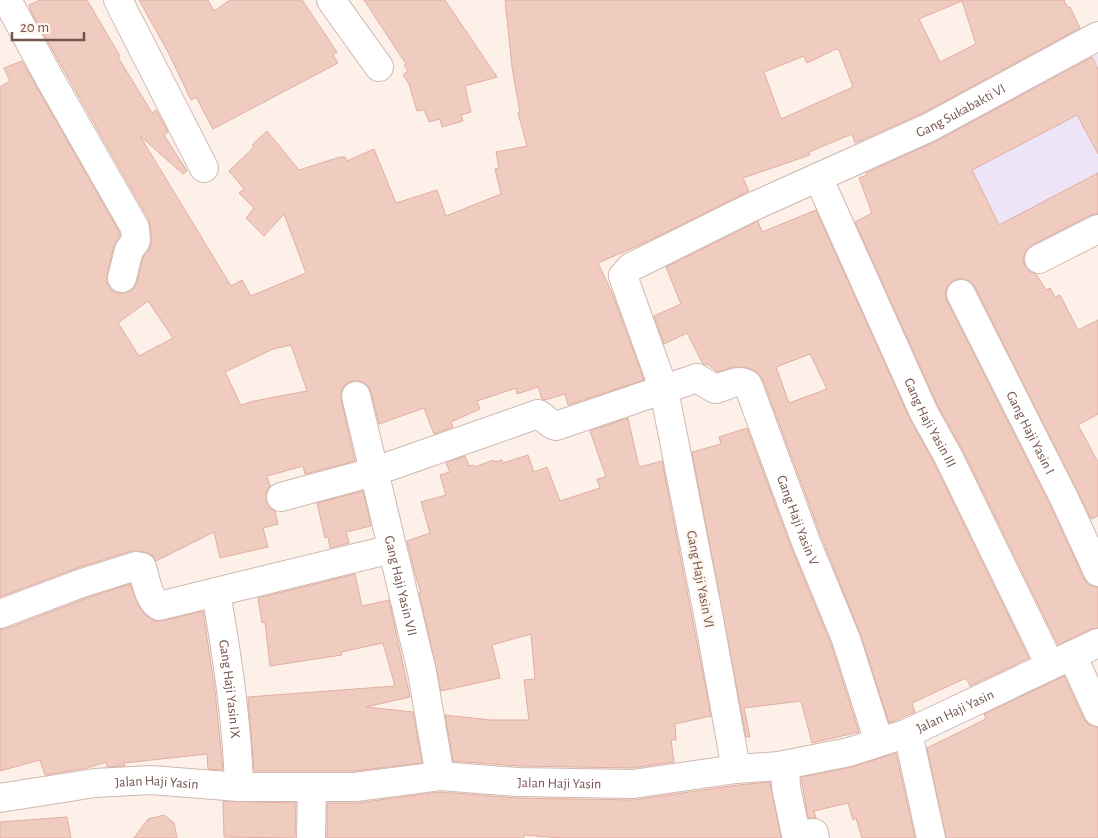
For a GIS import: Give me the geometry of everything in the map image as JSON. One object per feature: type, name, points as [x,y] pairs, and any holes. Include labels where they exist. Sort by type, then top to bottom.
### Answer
[{"type":"street","points":[[8,0],[51,81],[135,228],[136,241],[129,250],[122,278]]},
{"type":"street","points":[[118,0],[204,168]]},
{"type":"street","points":[[331,0],[379,67]]},
{"type":"street","name":"Gang Sukabakti VI","points":[[664,390],[623,276],[626,270],[752,207],[930,127],[1098,36]]},
{"type":"street","name":"Gang Haji Yasin III","points":[[818,177],[924,413],[1061,660],[1098,712]]},
{"type":"street","points":[[1039,259],[1098,229]]},
{"type":"street","name":"Gang Haji Yasin I","points":[[961,294],[1065,500],[1098,572]]},
{"type":"street","name":"Gang Haji Yasin V","points":[[664,390],[697,378],[715,389],[740,382],[745,382],[748,385],[806,542],[846,639],[879,742]]},
{"type":"street","points":[[281,497],[373,472],[538,414],[544,416],[551,425],[556,426],[664,390]]},
{"type":"street","name":"Gang Haji Yasin VI","points":[[664,390],[736,769]]},
{"type":"street","name":"Gang Haji Yasin VII","points":[[356,396],[422,672],[440,776]]},
{"type":"street","points":[[0,614],[82,583],[136,566],[142,568],[154,603],[159,606],[392,549]]},
{"type":"street","name":"Gang Haji Yasin IX","points":[[216,592],[236,730],[239,786]]},
{"type":"street","name":"Jalan Haji Yasin","points":[[0,798],[95,783],[151,780],[239,786],[355,787],[440,776],[517,782],[633,784],[785,764],[849,752],[908,733],[1098,643]]},
{"type":"street","points":[[908,733],[931,838]]},
{"type":"street","points":[[785,764],[786,787],[796,835],[814,834],[815,838]]},
{"type":"street","points":[[311,838],[312,787]]},
{"type":"shaded area","points":[[1098,37],[1098,217],[967,286],[888,136]]},
{"type":"building","points":[[40,0],[87,0],[120,56],[118,57],[152,113],[156,110],[168,132],[164,135],[187,171],[183,174],[140,136],[231,286],[242,280],[251,296],[306,273],[284,214],[264,236],[246,218],[254,208],[239,193],[244,189],[229,171],[254,147],[252,145],[267,131],[299,170],[340,157],[345,157],[347,161],[374,149],[396,203],[437,190],[446,216],[501,194],[495,169],[499,168],[496,152],[527,146],[518,113],[520,113],[512,67],[505,0],[1064,0],[1068,8],[1070,7],[1080,28],[923,113],[855,143],[852,134],[809,152],[810,155],[743,178],[749,191],[644,243],[598,263],[613,295],[644,380],[568,405],[565,394],[545,400],[542,399],[538,387],[517,394],[516,388],[477,401],[480,409],[451,422],[453,427],[434,434],[424,408],[379,424],[368,386],[361,381],[352,381],[345,385],[341,391],[341,399],[355,461],[305,474],[303,466],[267,476],[270,486],[266,493],[266,501],[270,508],[275,511],[278,524],[263,528],[268,547],[220,558],[214,532],[156,561],[152,555],[145,552],[131,551],[77,568],[0,597],[0,87],[10,81],[4,68],[22,61],[120,233],[114,246],[107,274],[107,283],[112,290],[118,293],[126,293],[134,288],[143,257],[149,250],[152,240],[149,220],[32,14],[29,5]],"holes":[[[962,1],[976,44],[940,62],[919,19]],[[836,49],[839,50],[853,87],[781,119],[764,72],[804,56],[807,63]],[[148,301],[173,338],[139,356],[118,323]],[[291,345],[307,391],[241,405],[225,372],[273,349]]]},
{"type":"building","points":[[139,0],[208,0],[214,11],[230,0],[302,0],[337,52],[333,55],[338,63],[213,129],[196,97],[191,100],[169,54]]},
{"type":"building","points":[[364,0],[445,0],[497,77],[465,86],[471,112],[461,115],[463,121],[442,127],[440,119],[429,122],[424,110],[417,111],[409,84],[403,75],[408,71],[404,65],[406,64]]},
{"type":"building","points":[[1092,57],[1098,69],[1098,154],[1077,115],[972,170],[999,225],[1098,173],[1098,214],[1091,215],[1032,245],[1026,251],[1023,259],[1025,266],[1030,272],[1036,274],[1046,290],[1050,288],[1055,297],[1060,295],[1078,330],[1098,320],[1098,414],[1078,425],[1098,462],[1098,516],[1091,519],[975,287],[969,281],[962,278],[954,280],[948,285],[945,293],[947,301],[1051,507],[1084,579],[1089,585],[1098,587],[1098,628],[1091,629],[1058,645],[962,449],[938,406],[855,222],[872,213],[859,178],[867,175],[866,173],[937,141]]},
{"type":"building","points":[[816,210],[910,419],[934,463],[1029,658],[970,686],[966,678],[912,703],[915,712],[889,723],[860,633],[821,536],[763,380],[756,372],[748,368],[733,367],[717,372],[709,365],[703,364],[687,333],[664,344],[654,316],[681,304],[666,267],[758,221],[762,232]],"holes":[[[810,354],[827,389],[789,403],[776,367]]]},
{"type":"building","points":[[628,418],[639,467],[662,461],[711,716],[675,724],[676,740],[671,740],[674,762],[632,768],[518,766],[453,761],[445,715],[491,720],[529,720],[524,680],[535,679],[531,634],[492,645],[500,678],[441,691],[419,593],[421,593],[407,541],[430,533],[421,502],[446,495],[440,475],[450,472],[446,463],[465,456],[469,466],[473,465],[474,467],[494,460],[495,462],[502,460],[503,463],[528,455],[534,472],[547,467],[560,501],[600,488],[597,479],[606,477],[590,431]]},
{"type":"building","points":[[747,428],[791,547],[831,644],[859,732],[812,743],[801,701],[744,708],[750,737],[746,737],[692,452],[721,444],[719,437]]},
{"type":"building","points":[[363,491],[371,526],[346,532],[349,543],[330,548],[328,537],[325,538],[317,503]]},
{"type":"building","points":[[355,574],[362,606],[389,600],[410,697],[366,707],[413,712],[422,763],[354,771],[254,771],[248,697],[395,686],[383,643],[341,652],[342,655],[270,666],[265,622],[262,623],[258,598]]},
{"type":"building","points":[[130,584],[140,608],[145,615],[155,621],[163,621],[203,611],[215,691],[223,770],[208,769],[207,754],[124,763],[125,766],[107,767],[106,762],[87,768],[45,775],[40,760],[0,771],[0,629],[6,629],[87,598]]},
{"type":"building","points":[[1064,676],[1084,719],[1089,725],[1098,727],[1098,838],[946,838],[927,748],[986,719],[984,714]]},
{"type":"building","points":[[896,753],[915,838],[862,838],[856,818],[853,820],[848,803],[814,811],[816,818],[808,818],[801,777],[852,767]]},
{"type":"building","points":[[770,782],[781,838],[561,838],[524,835],[524,838],[327,838],[327,803],[357,803],[440,792],[517,798],[633,800]]},
{"type":"building","points":[[223,801],[296,803],[295,838],[224,837]]},
{"type":"building","points":[[164,815],[174,823],[177,838],[134,838],[148,819]]},
{"type":"building","points":[[67,817],[71,838],[0,838],[0,822]]}]
